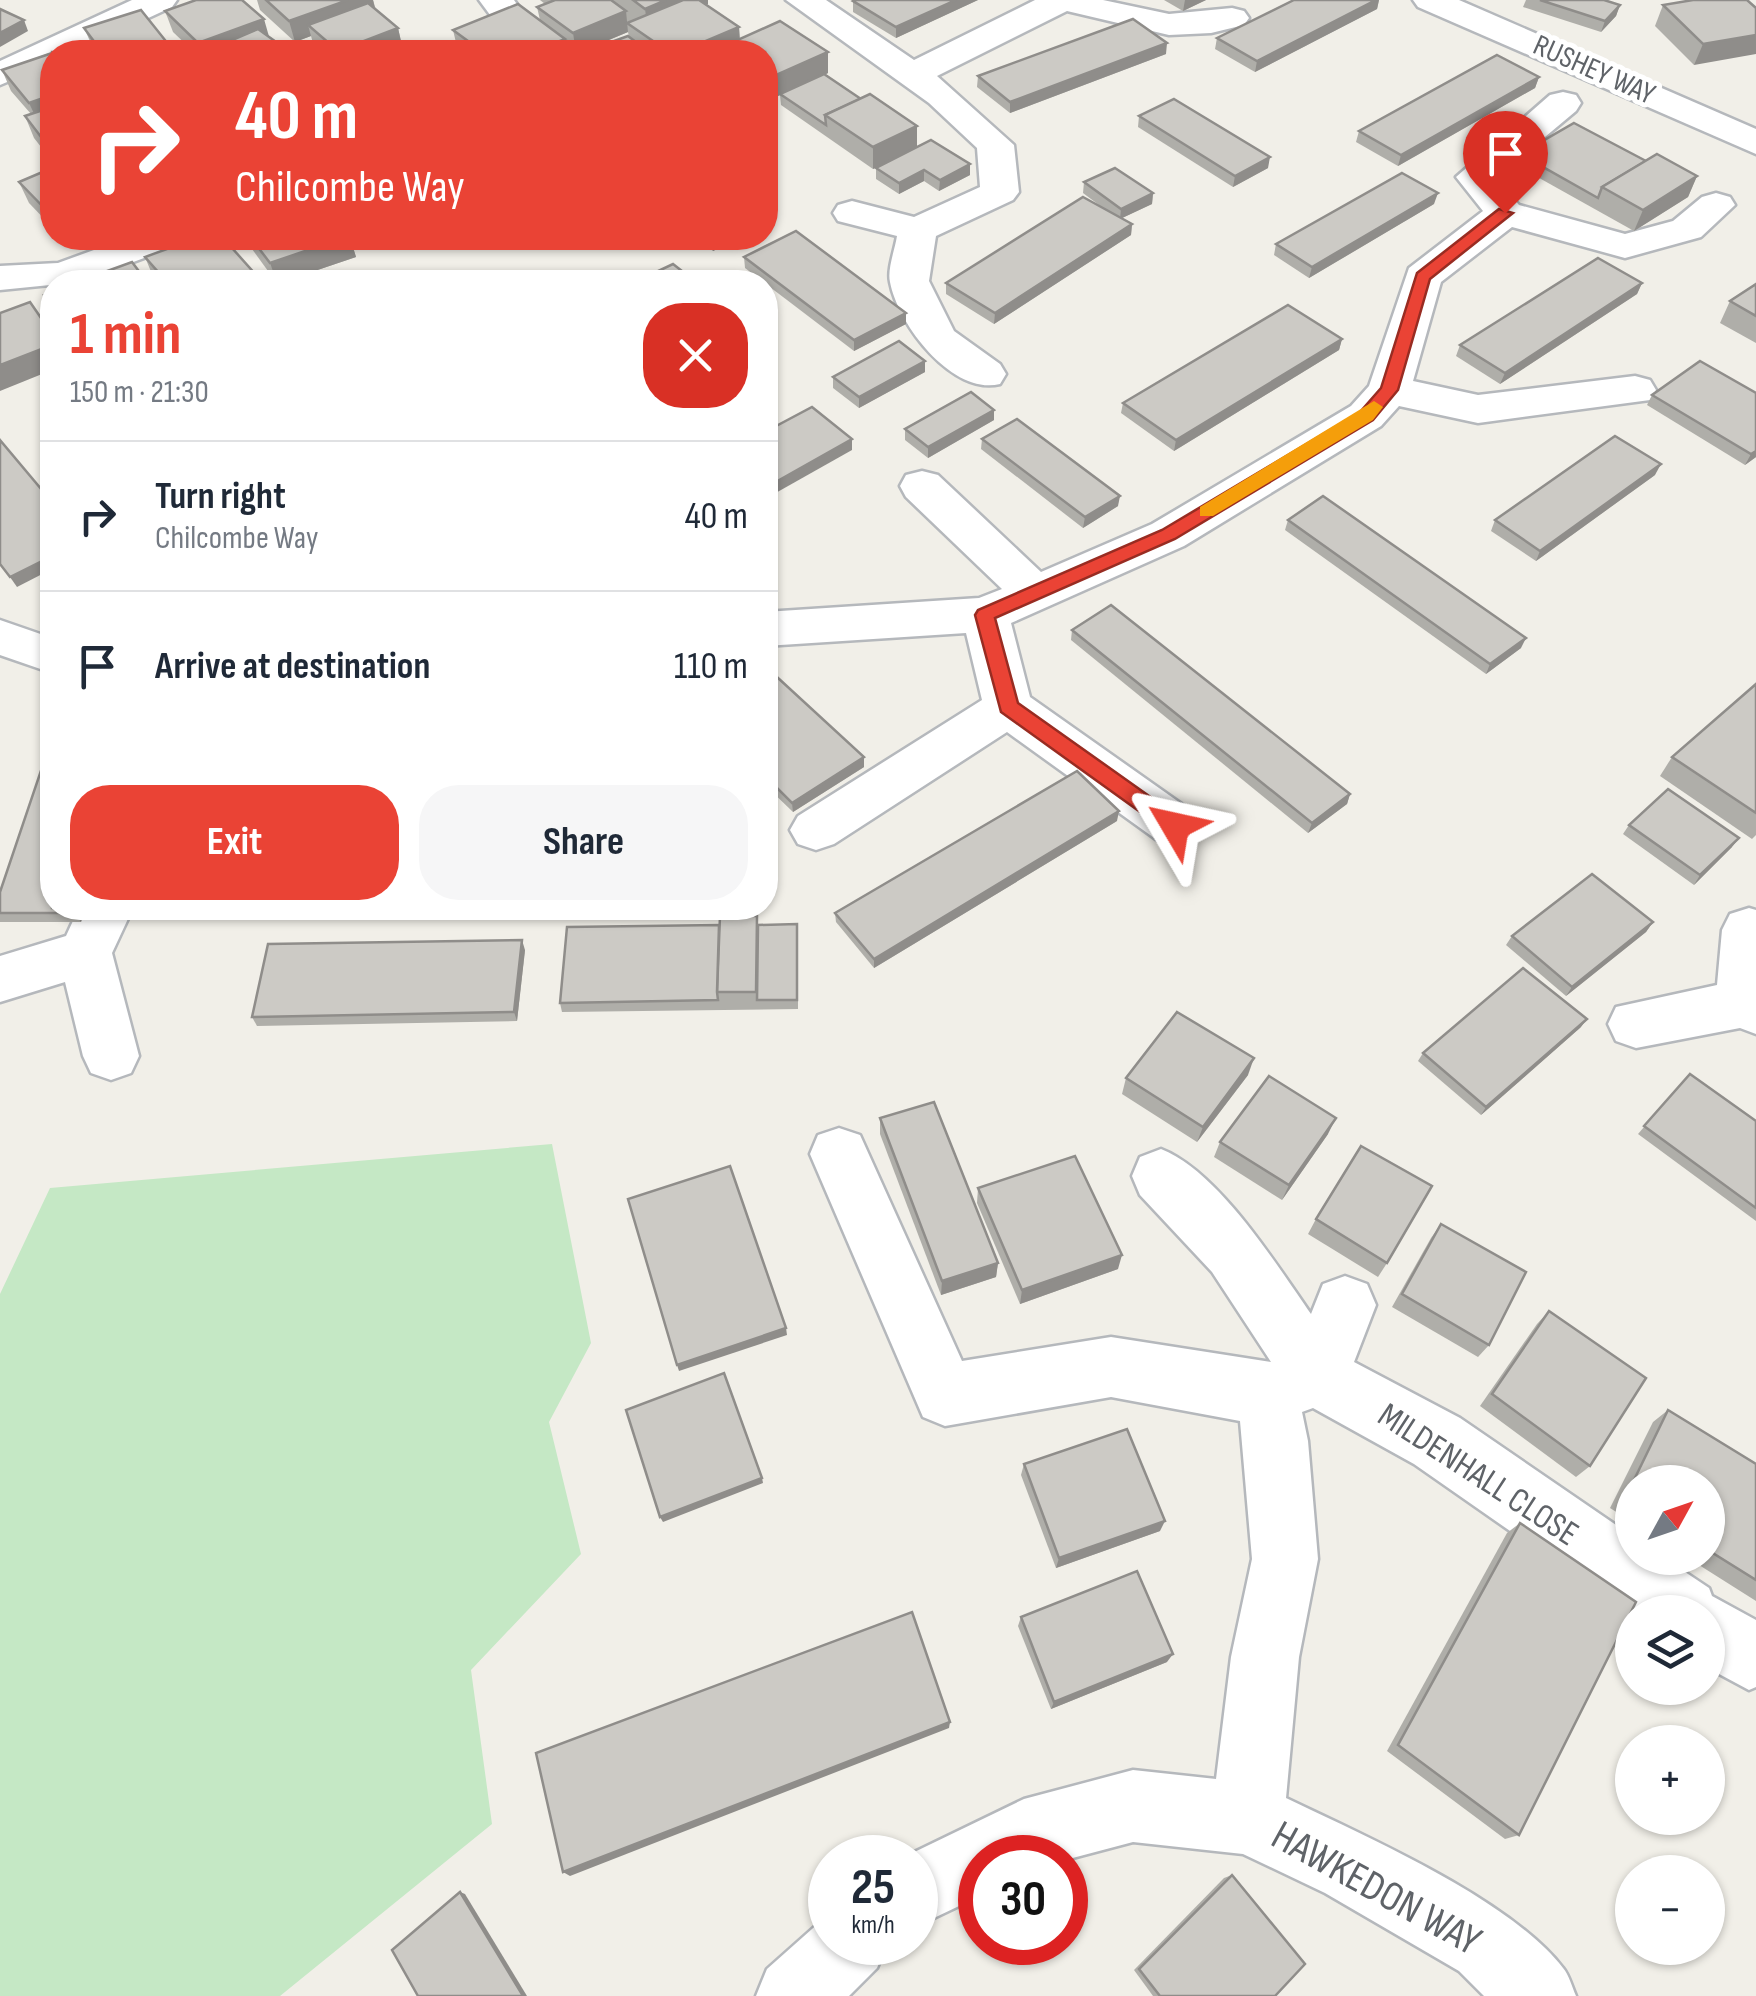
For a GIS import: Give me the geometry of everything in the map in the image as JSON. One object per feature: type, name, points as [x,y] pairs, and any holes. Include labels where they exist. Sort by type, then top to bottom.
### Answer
[{"type":"street","points":[[74,40],[160,0]]},
{"type":"street","points":[[803,0],[942,95],[996,145],[1000,192],[918,230],[852,213]]},
{"type":"street","points":[[913,74],[1064,0],[1147,24],[1210,25],[1232,18]]},
{"type":"street","name":"RUSHEY WAY","points":[[1430,0],[1601,72],[1756,144]]},
{"type":"street","points":[[0,74],[40,56]]},
{"type":"street","points":[[1563,103],[1475,176],[1505,213],[1624,246],[1687,229],[1716,205]]},
{"type":"street","points":[[778,628],[984,615],[1168,535],[1366,416],[1389,390],[1423,277],[1505,213]]},
{"type":"street","points":[[918,230],[910,281],[937,338],[985,374]]},
{"type":"street","points":[[77,270],[130,250]]},
{"type":"street","points":[[0,278],[40,276]]},
{"type":"street","points":[[1389,390],[1478,409],[1635,390]]},
{"type":"street","points":[[922,486],[1035,592]]},
{"type":"street","points":[[984,615],[1008,707],[1175,826]]},
{"type":"street","points":[[0,637],[40,652]]},
{"type":"street","points":[[816,830],[1008,707]]},
{"type":"street","points":[[0,979],[96,930],[112,1056]]},
{"type":"street","points":[[1636,1024],[1750,1007],[1749,930]]},
{"type":"street","points":[[839,1154],[945,1395],[1111,1367],[1292,1385],[1345,1305]]},
{"type":"street","name":"MILDENHALL CLOSE","points":[[1161,1176],[1233,1252],[1292,1385],[1276,1441],[1285,1559],[1265,1657],[1248,1818]]},
{"type":"street","name":"MILDENHALL CLOSE","points":[[1292,1385],[1437,1441],[1660,1595]]},
{"type":"street","name":"HAWKEDON WAY","points":[[938,1878],[1024,1835],[1133,1806],[1248,1818],[1351,1867],[1484,1945],[1538,1996]]},
{"type":"street","points":[[794,1996],[827,1965]]},
{"type":"green space","points":[[552,1144],[591,1343],[549,1422],[581,1554],[471,1670],[492,1824],[280,1996],[0,1996],[0,1294],[50,1188]]},
{"type":"building","points":[[196,0],[242,0],[264,19],[206,40],[195,40],[165,11]]},
{"type":"building","points":[[266,0],[348,0],[289,21]]},
{"type":"building","points":[[555,0],[611,0],[626,11],[573,33],[537,7]]},
{"type":"building","points":[[633,0],[666,0],[645,9]]},
{"type":"building","points":[[683,0],[699,0],[739,27],[708,40],[652,40],[627,23]]},
{"type":"building","points":[[855,0],[956,0],[896,27]]},
{"type":"building","points":[[1294,0],[1376,0],[1257,61],[1217,38]]},
{"type":"building","points":[[1540,0],[1604,0],[1620,5],[1605,21]]},
{"type":"building","points":[[1693,0],[1747,0],[1756,8],[1756,35],[1703,44],[1663,5]]},
{"type":"building","points":[[368,3],[398,28],[367,40],[325,40],[308,25]]},
{"type":"building","points":[[518,4],[565,39],[467,40],[453,30]]},
{"type":"building","points":[[0,9],[24,20],[0,33]]},
{"type":"building","points":[[141,10],[165,40],[93,40],[84,28]]},
{"type":"building","points":[[1133,19],[1167,43],[1010,102],[978,76]]},
{"type":"building","points":[[780,21],[828,52],[778,74],[778,40],[738,40]]},
{"type":"building","points":[[258,29],[273,40],[232,40]]},
{"type":"building","points":[[1497,55],[1539,77],[1401,155],[1359,131]]},
{"type":"building","points":[[40,57],[40,99],[29,103],[2,70]]},
{"type":"building","points":[[824,74],[861,99],[825,115],[826,125],[780,94]]},
{"type":"building","points":[[870,94],[917,126],[873,147],[825,115]]},
{"type":"building","points":[[1174,99],[1270,157],[1235,176],[1139,116]]},
{"type":"building","points":[[40,111],[40,136],[25,116]]},
{"type":"building","points":[[1574,123],[1646,161],[1602,187],[1598,198],[1520,154]]},
{"type":"building","points":[[931,140],[970,164],[940,180],[924,170],[899,183],[876,168]]},
{"type":"building","points":[[1657,154],[1697,176],[1643,210],[1602,187]]},
{"type":"building","points":[[1115,168],[1153,193],[1121,209],[1084,182]]},
{"type":"building","points":[[40,173],[40,204],[19,182]]},
{"type":"building","points":[[1402,173],[1438,193],[1312,267],[1276,244]]},
{"type":"building","points":[[1083,197],[1132,224],[995,313],[946,283]]},
{"type":"building","points":[[796,231],[906,313],[854,340],[778,283],[778,270],[761,270],[744,257],[758,250],[778,250],[778,240]]},
{"type":"building","points":[[164,250],[234,250],[252,270],[156,270],[145,257]]},
{"type":"building","points":[[260,250],[308,250],[270,263]]},
{"type":"building","points":[[1598,258],[1642,283],[1505,373],[1460,345]]},
{"type":"building","points":[[132,262],[138,270],[110,270]]},
{"type":"building","points":[[1756,284],[1756,316],[1730,301]]},
{"type":"building","points":[[30,302],[40,317],[40,350],[0,365],[0,313]]},
{"type":"building","points":[[1288,305],[1342,339],[1176,440],[1123,403]]},
{"type":"building","points":[[899,341],[925,361],[859,397],[833,377]]},
{"type":"building","points":[[1700,361],[1756,393],[1756,451],[1751,454],[1652,395]]},
{"type":"building","points":[[971,392],[994,410],[928,447],[905,429]]},
{"type":"building","points":[[812,407],[852,439],[778,481],[778,425]]},
{"type":"building","points":[[1017,419],[1120,496],[1085,517],[982,439]]},
{"type":"building","points":[[1615,436],[1661,464],[1540,551],[1495,520]]},
{"type":"building","points":[[0,440],[40,488],[40,562],[10,577],[0,564]]},
{"type":"building","points":[[1323,496],[1526,638],[1490,664],[1288,520]]},
{"type":"building","points":[[1111,605],[1350,794],[1312,823],[1072,630]]},
{"type":"building","points":[[778,678],[864,757],[792,803],[778,789]]},
{"type":"building","points":[[1756,684],[1756,813],[1672,757]]},
{"type":"building","points":[[1077,771],[1119,811],[874,959],[835,913]]},
{"type":"building","points":[[40,774],[40,913],[0,913],[0,892]]},
{"type":"building","points":[[1668,789],[1739,838],[1700,875],[1629,825]]},
{"type":"building","points":[[1592,874],[1653,922],[1572,987],[1512,936]]},
{"type":"building","points":[[720,920],[757,920],[756,992],[717,992]]},
{"type":"building","points":[[797,924],[797,1000],[757,1000],[758,925]]},
{"type":"building","points":[[719,925],[718,1000],[560,1003],[567,927]]},
{"type":"building","points":[[522,940],[514,1012],[252,1017],[268,944]]},
{"type":"building","points":[[1523,968],[1587,1019],[1486,1107],[1423,1053]]},
{"type":"building","points":[[1177,1012],[1254,1058],[1203,1127],[1126,1078]]},
{"type":"building","points":[[1690,1074],[1756,1121],[1756,1208],[1644,1126]]},
{"type":"building","points":[[1269,1076],[1336,1118],[1289,1185],[1220,1142]]},
{"type":"building","points":[[934,1102],[998,1263],[942,1281],[880,1118]]},
{"type":"building","points":[[1361,1146],[1432,1186],[1387,1263],[1316,1219]]},
{"type":"building","points":[[1075,1156],[1122,1255],[1022,1290],[978,1188]]},
{"type":"building","points":[[730,1166],[786,1328],[677,1365],[628,1199]]},
{"type":"building","points":[[1441,1224],[1526,1272],[1489,1345],[1402,1294]]},
{"type":"building","points":[[1549,1311],[1646,1378],[1590,1466],[1492,1394]]},
{"type":"building","points":[[724,1373],[762,1478],[660,1517],[626,1410]]},
{"type":"building","points":[[1668,1410],[1756,1464],[1756,1580],[1725,1561],[1725,1465],[1641,1465]]},
{"type":"building","points":[[1127,1429],[1165,1521],[1059,1558],[1024,1464]]},
{"type":"building","points":[[1520,1523],[1626,1595],[1615,1595],[1615,1644],[1519,1835],[1398,1745]]},
{"type":"building","points":[[1137,1571],[1173,1654],[1054,1702],[1021,1617]]},
{"type":"building","points":[[912,1612],[950,1722],[563,1872],[536,1753]]},
{"type":"building","points":[[1232,1875],[1305,1964],[1275,1996],[1160,1996],[1139,1969]]},
{"type":"building","points":[[460,1892],[523,1996],[418,1996],[392,1950]]},
{"type":"slow traffic","points":[[1207,512],[1366,416],[1374,407]]},
{"type":"route","points":[[1175,826],[1008,707],[984,615],[1168,535],[1366,416],[1389,390],[1423,277],[1505,213]]}]
